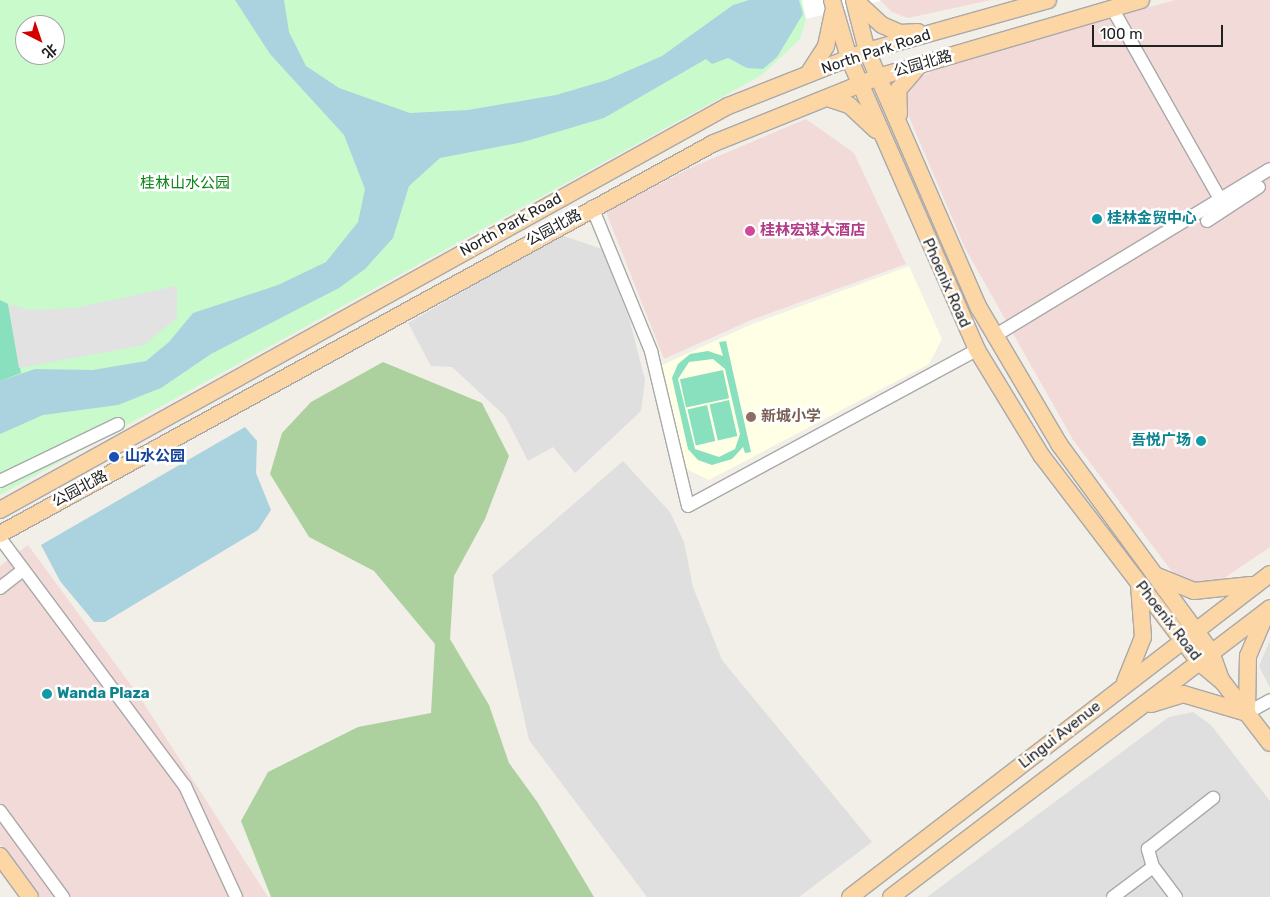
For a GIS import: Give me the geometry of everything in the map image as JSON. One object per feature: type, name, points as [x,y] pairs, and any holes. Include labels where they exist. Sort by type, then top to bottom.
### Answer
[{"type":"main road","points":[[854,0],[882,25],[900,33],[937,31]]},
{"type":"main road","name":"Phoenix Road","points":[[854,0],[867,51],[979,308],[1059,444],[1154,575],[1189,635],[1270,743]]},
{"type":"main road","name":"North Park Road","points":[[0,510],[728,106],[867,51],[1048,0]]},
{"type":"main road","name":"公园北路","points":[[0,534],[592,208],[714,143],[878,77],[1141,0]]},
{"type":"main road","points":[[808,74],[826,46],[833,2]]},
{"type":"main road","name":"Phoenix Road","points":[[833,2],[849,58],[977,350],[1041,455],[1139,583],[1189,635]]},
{"type":"main road","points":[[901,129],[898,90],[920,65]]},
{"type":"main road","points":[[827,98],[849,105],[883,137]]},
{"type":"main road","name":"Lingui Avenue","points":[[850,897],[1270,574]]},
{"type":"main road","points":[[1154,575],[1194,591],[1256,584]]},
{"type":"main road","points":[[1124,686],[1143,637],[1139,583]]},
{"type":"main road","points":[[1136,709],[1183,694],[1247,713],[1248,656],[1270,608]]},
{"type":"main road","name":"Lingui Avenue","points":[[891,897],[1270,608]]},
{"type":"main road","points":[[0,856],[30,897]]},
{"type":"street","points":[[1115,8],[1226,204]]},
{"type":"street","points":[[1226,204],[1270,169]]},
{"type":"street","points":[[998,339],[1270,179]]},
{"type":"street","points":[[592,208],[651,351],[688,506],[977,350]]},
{"type":"street","points":[[0,482],[118,424]]},
{"type":"street","points":[[0,538],[185,786],[233,896]]},
{"type":"street","points":[[0,588],[23,570]]},
{"type":"street","points":[[1247,713],[1270,700]]},
{"type":"street","points":[[1176,897],[1153,867],[1148,849],[1213,798]]},
{"type":"street","points":[[0,811],[63,897]]},
{"type":"street","points":[[1113,897],[1153,867]]},
{"type":"shaded area","points":[[880,0],[991,0],[908,18],[892,12]]},
{"type":"shaded area","points":[[1175,0],[1270,0],[1270,547],[1223,579],[1192,585],[1176,577],[1073,440],[965,248],[906,110],[905,96],[911,84],[941,65]]},
{"type":"shaded area","points":[[806,119],[854,153],[906,264],[751,320],[664,359],[606,212],[690,168]]},
{"type":"shaded area","points":[[561,235],[602,249],[629,318],[645,380],[641,411],[575,473],[553,447],[528,461],[505,416],[452,367],[431,366],[408,323]]},
{"type":"shaded area","name":"新城小学","points":[[909,266],[942,339],[929,364],[709,480],[686,469],[662,365],[750,325]]},
{"type":"shaded area","points":[[177,286],[177,318],[144,345],[19,368],[8,304],[30,310],[75,308]]},
{"type":"shaded area","points":[[623,461],[670,512],[684,542],[693,587],[722,660],[872,842],[799,897],[647,897],[529,740],[492,575]]},
{"type":"shaded area","name":"Wanda Plaza","points":[[28,545],[139,696],[268,897],[38,897],[0,844],[0,566]]},
{"type":"shaded area","points":[[1270,640],[1270,688],[1259,666]]},
{"type":"shaded area","points":[[1193,712],[1211,725],[1270,801],[1270,897],[927,897],[1169,717]]},
{"type":"green space","name":"桂林山水公园","points":[[0,0],[801,0],[806,19],[800,39],[762,75],[0,495]]},
{"type":"green space","points":[[0,300],[8,304],[21,373],[0,381]]},
{"type":"green space","points":[[726,341],[751,452],[745,453],[743,447],[732,459],[712,465],[698,460],[688,449],[672,378],[678,364],[690,354],[708,351],[723,356],[719,342]],"holes":[[[713,359],[725,369],[740,434],[735,449],[719,457],[695,449],[678,379],[689,362]]]},
{"type":"green space","points":[[383,362],[482,403],[509,456],[485,519],[454,576],[450,639],[489,705],[509,763],[538,803],[594,897],[271,897],[241,821],[268,772],[358,727],[431,713],[435,644],[374,571],[309,537],[270,474],[282,433],[311,402]]},
{"type":"green space","points":[[723,370],[729,398],[686,408],[680,379]]},
{"type":"green space","points":[[729,400],[737,436],[718,441],[710,404]]},
{"type":"green space","points":[[707,405],[715,441],[696,446],[688,409]]},
{"type":"water","points":[[235,0],[284,0],[289,32],[306,66],[339,88],[410,113],[468,110],[556,95],[607,80],[662,56],[733,5],[749,0],[799,0],[803,14],[777,57],[763,69],[747,68],[728,58],[712,64],[706,59],[604,118],[523,142],[440,158],[409,186],[393,238],[365,269],[339,288],[211,354],[161,388],[118,405],[43,415],[0,434],[0,381],[35,369],[93,370],[146,361],[169,342],[193,313],[278,285],[326,262],[358,222],[365,189],[344,135],[270,54]]},
{"type":"water","points":[[245,427],[257,441],[256,473],[271,510],[258,530],[105,622],[94,622],[60,581],[41,545]]},
{"type":"pier","points":[[802,0],[880,0],[880,1],[806,19]]},
{"type":"place","name":"桂林金贸中心","points":[[1097,219]]},
{"type":"place","name":"桂林宏谋大酒店","points":[[750,231]]},
{"type":"place","name":"新城小学","points":[[751,417]]},
{"type":"place","name":"吾悦广场","points":[[1201,441]]},
{"type":"place","name":"山水公园","points":[[114,457]]},
{"type":"place","name":"Wanda Plaza","points":[[47,694]]}]
